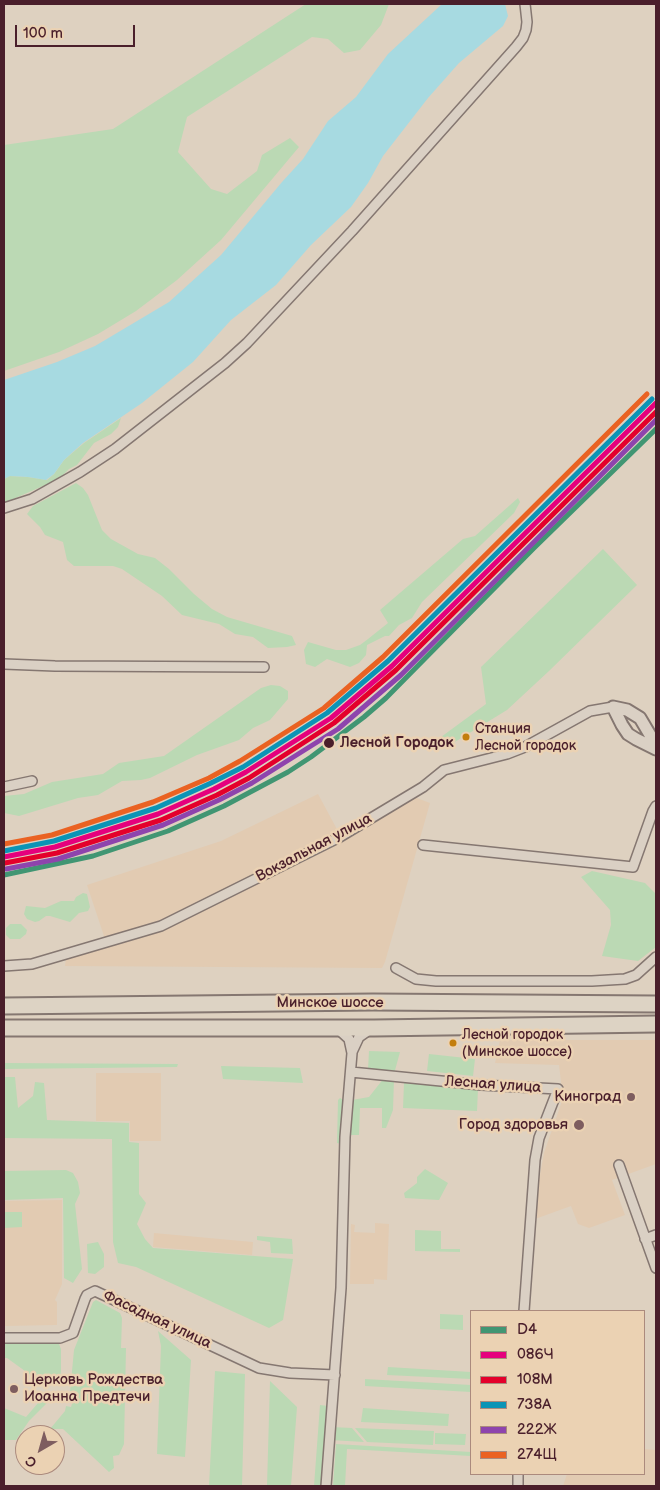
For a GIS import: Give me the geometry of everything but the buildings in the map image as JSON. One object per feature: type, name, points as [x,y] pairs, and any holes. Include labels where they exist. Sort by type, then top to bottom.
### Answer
[{"type":"highway","name":"Минское шоссе","points":[[4,1006],[365,1002],[656,1004]]},
{"type":"highway","name":"Минское шоссе","points":[[4,1028],[374,1028],[656,1024]]},
{"type":"street","points":[[4,508],[32,499],[80,472],[115,449],[225,363],[247,343],[358,224],[516,47],[526,30],[525,4]]},
{"type":"street","points":[[4,664],[264,667]]},
{"type":"street","points":[[613,707],[627,710],[640,718],[656,747]]},
{"type":"street","points":[[613,707],[628,734],[656,747]]},
{"type":"street","name":"Вокзальная улица","points":[[4,966],[32,964],[161,926],[338,838],[423,787],[444,770],[507,754],[525,747],[590,711],[613,707]]},
{"type":"street","points":[[4,787],[32,781]]},
{"type":"street","points":[[424,845],[633,867],[656,806]]},
{"type":"street","points":[[396,968],[416,979],[436,982],[592,981],[625,979],[636,975],[656,957]]},
{"type":"street","points":[[326,1486],[336,1375],[343,1259],[345,1137],[352,1053],[351,1044],[347,1036],[336,1028]]},
{"type":"street","points":[[352,1053],[359,1037],[374,1028]]},
{"type":"street","name":"Лесная улица","points":[[351,1072],[482,1085],[558,1089],[539,1138],[535,1160],[524,1310]]},
{"type":"street","points":[[619,1165],[656,1268]]},
{"type":"street","points":[[645,1239],[656,1235]]},
{"type":"street","name":"Фасадная улица","points":[[4,1338],[60,1338],[74,1333],[87,1295],[95,1291],[259,1368],[290,1373],[336,1375]]},
{"type":"shaded area","points":[[318,794],[339,833],[161,920],[105,939],[87,885],[221,841]]},
{"type":"shaded area","points":[[414,797],[430,803],[382,968],[65,966],[66,958],[165,928]]},
{"type":"shaded area","points":[[500,1040],[656,1040],[656,1164],[612,1180],[625,1215],[589,1228],[578,1224],[571,1206],[535,1219],[536,1197],[544,1153],[563,1098],[559,1065],[495,1063]]},
{"type":"shaded area","points":[[96,1073],[161,1073],[161,1141],[130,1141],[130,1121],[96,1121]]},
{"type":"shaded area","points":[[62,1200],[62,1284],[55,1300],[57,1302],[57,1325],[4,1326],[4,1201]]},
{"type":"shaded area","points":[[375,1223],[389,1224],[387,1280],[374,1279],[374,1284],[350,1284],[351,1224],[355,1225],[354,1232],[375,1233]]},
{"type":"shaded area","points":[[154,1233],[253,1242],[252,1255],[153,1247]]},
{"type":"shaded area","points":[[645,1449],[656,1450],[656,1479],[654,1486],[563,1486],[567,1475],[645,1475]]},
{"type":"green space","points":[[306,4],[389,4],[381,25],[360,50],[344,53],[328,39],[312,37],[187,117],[178,152],[211,189],[227,194],[257,171],[262,155],[290,138],[299,147],[221,240],[177,280],[136,311],[98,334],[59,352],[4,371],[4,145],[113,129]]},
{"type":"green space","points":[[121,418],[118,427],[111,434],[94,443],[77,465],[50,483],[4,503],[4,479],[10,476],[47,480],[64,460],[84,443]]},
{"type":"green space","points":[[76,483],[88,495],[102,530],[111,539],[138,554],[155,558],[212,609],[227,617],[292,636],[296,645],[268,648],[253,637],[235,634],[219,624],[182,615],[162,596],[122,569],[113,566],[74,566],[67,560],[63,542],[45,535],[27,514],[33,506]]},
{"type":"green space","points":[[518,498],[520,502],[514,513],[422,602],[412,618],[399,625],[389,636],[385,636],[367,645],[366,655],[359,663],[350,667],[327,659],[315,667],[306,664],[304,650],[308,642],[336,650],[346,650],[360,645],[368,639],[388,623],[380,610],[463,539],[475,536]]},
{"type":"green space","points":[[603,549],[637,585],[507,710],[445,748],[441,737],[486,704],[481,667]]},
{"type":"green space","points":[[271,685],[280,686],[288,691],[288,699],[270,720],[253,728],[239,740],[197,755],[150,778],[122,781],[98,795],[78,798],[19,816],[4,813],[4,796],[24,794],[52,782],[103,774],[119,763],[164,756],[261,688]]},
{"type":"green space","points":[[592,871],[645,883],[656,894],[656,947],[638,961],[602,956],[611,925],[610,910],[581,877]]},
{"type":"green space","points":[[83,893],[87,894],[90,907],[88,911],[79,913],[70,922],[46,916],[35,922],[27,919],[24,914],[26,906],[45,908],[61,901],[74,901],[76,897]]},
{"type":"green space","points":[[10,924],[21,924],[27,930],[26,934],[20,939],[10,939],[6,935],[6,928]]},
{"type":"green space","points":[[369,1051],[400,1052],[394,1074],[368,1070]]},
{"type":"green space","points":[[429,1054],[475,1059],[473,1076],[427,1071]]},
{"type":"green space","points":[[4,1063],[178,1064],[177,1067],[4,1069]]},
{"type":"green space","points":[[221,1066],[300,1068],[303,1083],[223,1079]]},
{"type":"green space","points":[[4,1077],[15,1077],[18,1108],[33,1096],[35,1082],[44,1083],[47,1120],[129,1123],[129,1142],[139,1143],[139,1194],[146,1203],[137,1224],[145,1239],[153,1248],[293,1259],[283,1320],[269,1328],[136,1267],[118,1263],[113,1242],[112,1139],[4,1138]]},
{"type":"green space","points":[[384,1078],[394,1079],[393,1110],[386,1128],[382,1128],[382,1108],[360,1108],[359,1135],[350,1135],[352,1100],[369,1097]]},
{"type":"green space","points":[[404,1083],[478,1089],[477,1111],[403,1108]]},
{"type":"green space","points":[[340,1098],[345,1101],[341,1144],[337,1143],[338,1100]]},
{"type":"green space","points":[[425,1169],[448,1183],[439,1200],[405,1198],[404,1193],[417,1183],[417,1177]]},
{"type":"green space","points":[[66,1170],[73,1173],[78,1182],[80,1193],[75,1204],[82,1269],[73,1283],[64,1278],[63,1198],[4,1200],[4,1171]]},
{"type":"green space","points":[[4,1212],[22,1212],[22,1227],[4,1228]]},
{"type":"green space","points":[[415,1230],[441,1231],[441,1249],[460,1249],[460,1252],[415,1251]]},
{"type":"green space","points":[[257,1236],[292,1239],[293,1254],[271,1253],[270,1242],[257,1240]]},
{"type":"green space","points":[[98,1242],[104,1254],[104,1267],[95,1274],[88,1273],[87,1244]]},
{"type":"green space","points":[[96,1300],[120,1313],[122,1318],[121,1348],[126,1348],[124,1444],[119,1455],[113,1456],[114,1468],[109,1472],[65,1431],[65,1425],[53,1425],[65,1411],[66,1406],[71,1407],[75,1394],[70,1392],[74,1350],[93,1302]]},
{"type":"green space","points":[[440,1314],[463,1315],[463,1330],[440,1329]]},
{"type":"green space","points":[[158,1331],[191,1360],[185,1457],[157,1454],[161,1346]]},
{"type":"green space","points":[[4,1344],[59,1344],[61,1349],[61,1372],[59,1380],[43,1384],[7,1358],[4,1358]]},
{"type":"green space","points":[[388,1367],[470,1372],[470,1379],[387,1375]]},
{"type":"green space","points":[[215,1371],[245,1374],[242,1486],[209,1486]]},
{"type":"green space","points":[[365,1379],[470,1385],[470,1392],[365,1386]]},
{"type":"green space","points":[[270,1381],[297,1407],[291,1486],[267,1486]]},
{"type":"green space","points":[[44,1396],[54,1396],[26,1425],[15,1425],[15,1440],[4,1440],[4,1408],[26,1417]]},
{"type":"green space","points":[[320,1405],[328,1406],[323,1486],[314,1486]]},
{"type":"green space","points":[[363,1408],[449,1414],[448,1426],[361,1422]]},
{"type":"green space","points":[[331,1427],[352,1428],[364,1442],[330,1440]]},
{"type":"green space","points":[[355,1428],[434,1431],[433,1445],[367,1442]]},
{"type":"green space","points":[[435,1433],[466,1434],[465,1445],[435,1444]]},
{"type":"green space","points":[[336,1444],[470,1452],[470,1456],[347,1449],[345,1486],[333,1486]]},
{"type":"water","points":[[442,4],[505,4],[508,16],[503,26],[459,63],[428,98],[383,156],[368,183],[351,207],[311,245],[276,285],[231,320],[193,362],[142,403],[83,443],[64,460],[54,474],[46,480],[10,476],[4,479],[4,380],[57,362],[95,346],[169,302],[221,255],[303,159],[328,121],[356,97],[388,54]]},
{"type":"transit line","name":"274Щ","points":[[4,844],[52,835],[153,802],[209,778],[240,761],[324,708],[383,657],[647,394]]},
{"type":"transit line","name":"738А","points":[[4,851],[54,841],[156,808],[243,767],[327,713],[388,661],[652,399]]},
{"type":"transit line","name":"086Ч","points":[[4,857],[55,847],[158,814],[214,789],[246,772],[331,718],[392,666],[656,403]]},
{"type":"transit line","name":"108М","points":[[5,863],[57,853],[161,820],[217,795],[249,778],[334,723],[396,670],[656,412]]},
{"type":"transit line","name":"222Ж","points":[[6,869],[58,859],[163,825],[252,783],[338,729],[401,675],[656,420]]},
{"type":"transit line","name":"D4","points":[[4,875],[93,856],[168,831],[224,806],[288,772],[311,757],[386,698],[534,548],[656,429]]},
{"type":"place","name":"Станция Лесной городок","points":[[466,737]]},
{"type":"place","name":"Лесной Городок","points":[[329,743]]},
{"type":"place","name":"Лесной городок (Минское шоссе)","points":[[453,1043]]},
{"type":"place","name":"Киноград","points":[[631,1097]]},
{"type":"place","name":"Город здоровья","points":[[579,1125]]},
{"type":"place","name":"Церковь Рождества Иоанна Предтечи","points":[[14,1389]]}]
